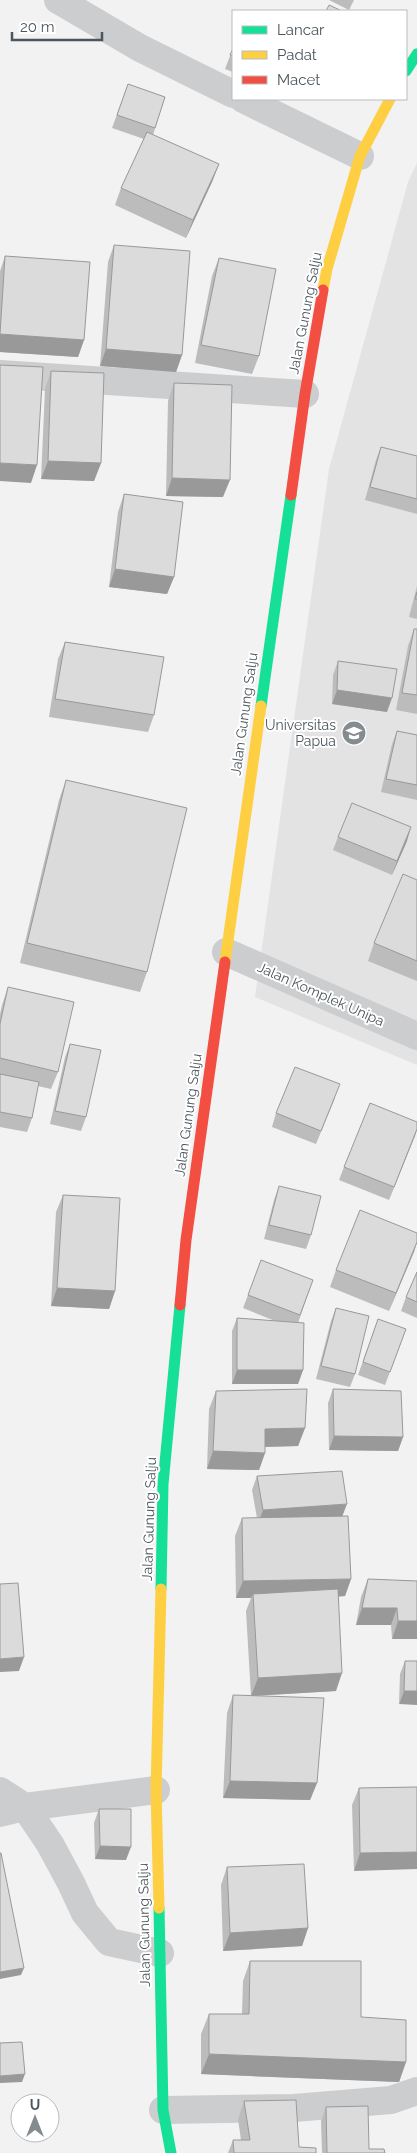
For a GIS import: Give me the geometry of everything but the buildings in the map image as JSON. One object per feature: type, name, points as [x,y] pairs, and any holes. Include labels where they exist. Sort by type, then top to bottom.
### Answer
[{"type":"main road","points":[[407,69],[417,54]]},
{"type":"main road","name":"Jalan Gunung Salju","points":[[171,2153],[163,2110],[156,1790],[164,1484],[186,1240],[305,394],[327,269],[360,156],[389,100]]},
{"type":"street","points":[[58,0],[140,48],[232,94]]},
{"type":"street","points":[[245,100],[360,156]]},
{"type":"street","points":[[0,374],[305,394]]},
{"type":"street","name":"Jalan Komplek Unipa","points":[[226,952],[417,1036]]},
{"type":"street","points":[[12,1810],[156,1790]]},
{"type":"street","points":[[0,1791],[12,1810],[50,1844],[71,1882],[85,1913],[109,1942],[160,1953]]},
{"type":"street","points":[[163,2110],[294,2108],[391,2100],[417,2091]]},
{"type":"shaded area","name":"Universitas Papua","points":[[417,163],[417,1065],[255,997],[329,469],[408,182]]},
{"type":"traffic: fast","points":[[407,69],[417,54]]},
{"type":"traffic: fast","points":[[261,706],[291,495]]},
{"type":"traffic: fast","points":[[161,1589],[163,1484],[180,1305]]},
{"type":"traffic: fast","points":[[159,1908],[163,2110],[171,2153]]},
{"type":"traffic: slow","points":[[323,290],[327,269],[360,156],[389,100]]},
{"type":"traffic: slow","points":[[225,962],[261,706]]},
{"type":"traffic: slow","points":[[159,1908],[156,1790],[161,1589]]},
{"type":"traffic: jam","points":[[291,495],[305,394],[323,290]]},
{"type":"traffic: jam","points":[[180,1305],[186,1240],[225,962]]},
{"type":"place","name":"Universitas Papua","points":[[354,733]]}]
